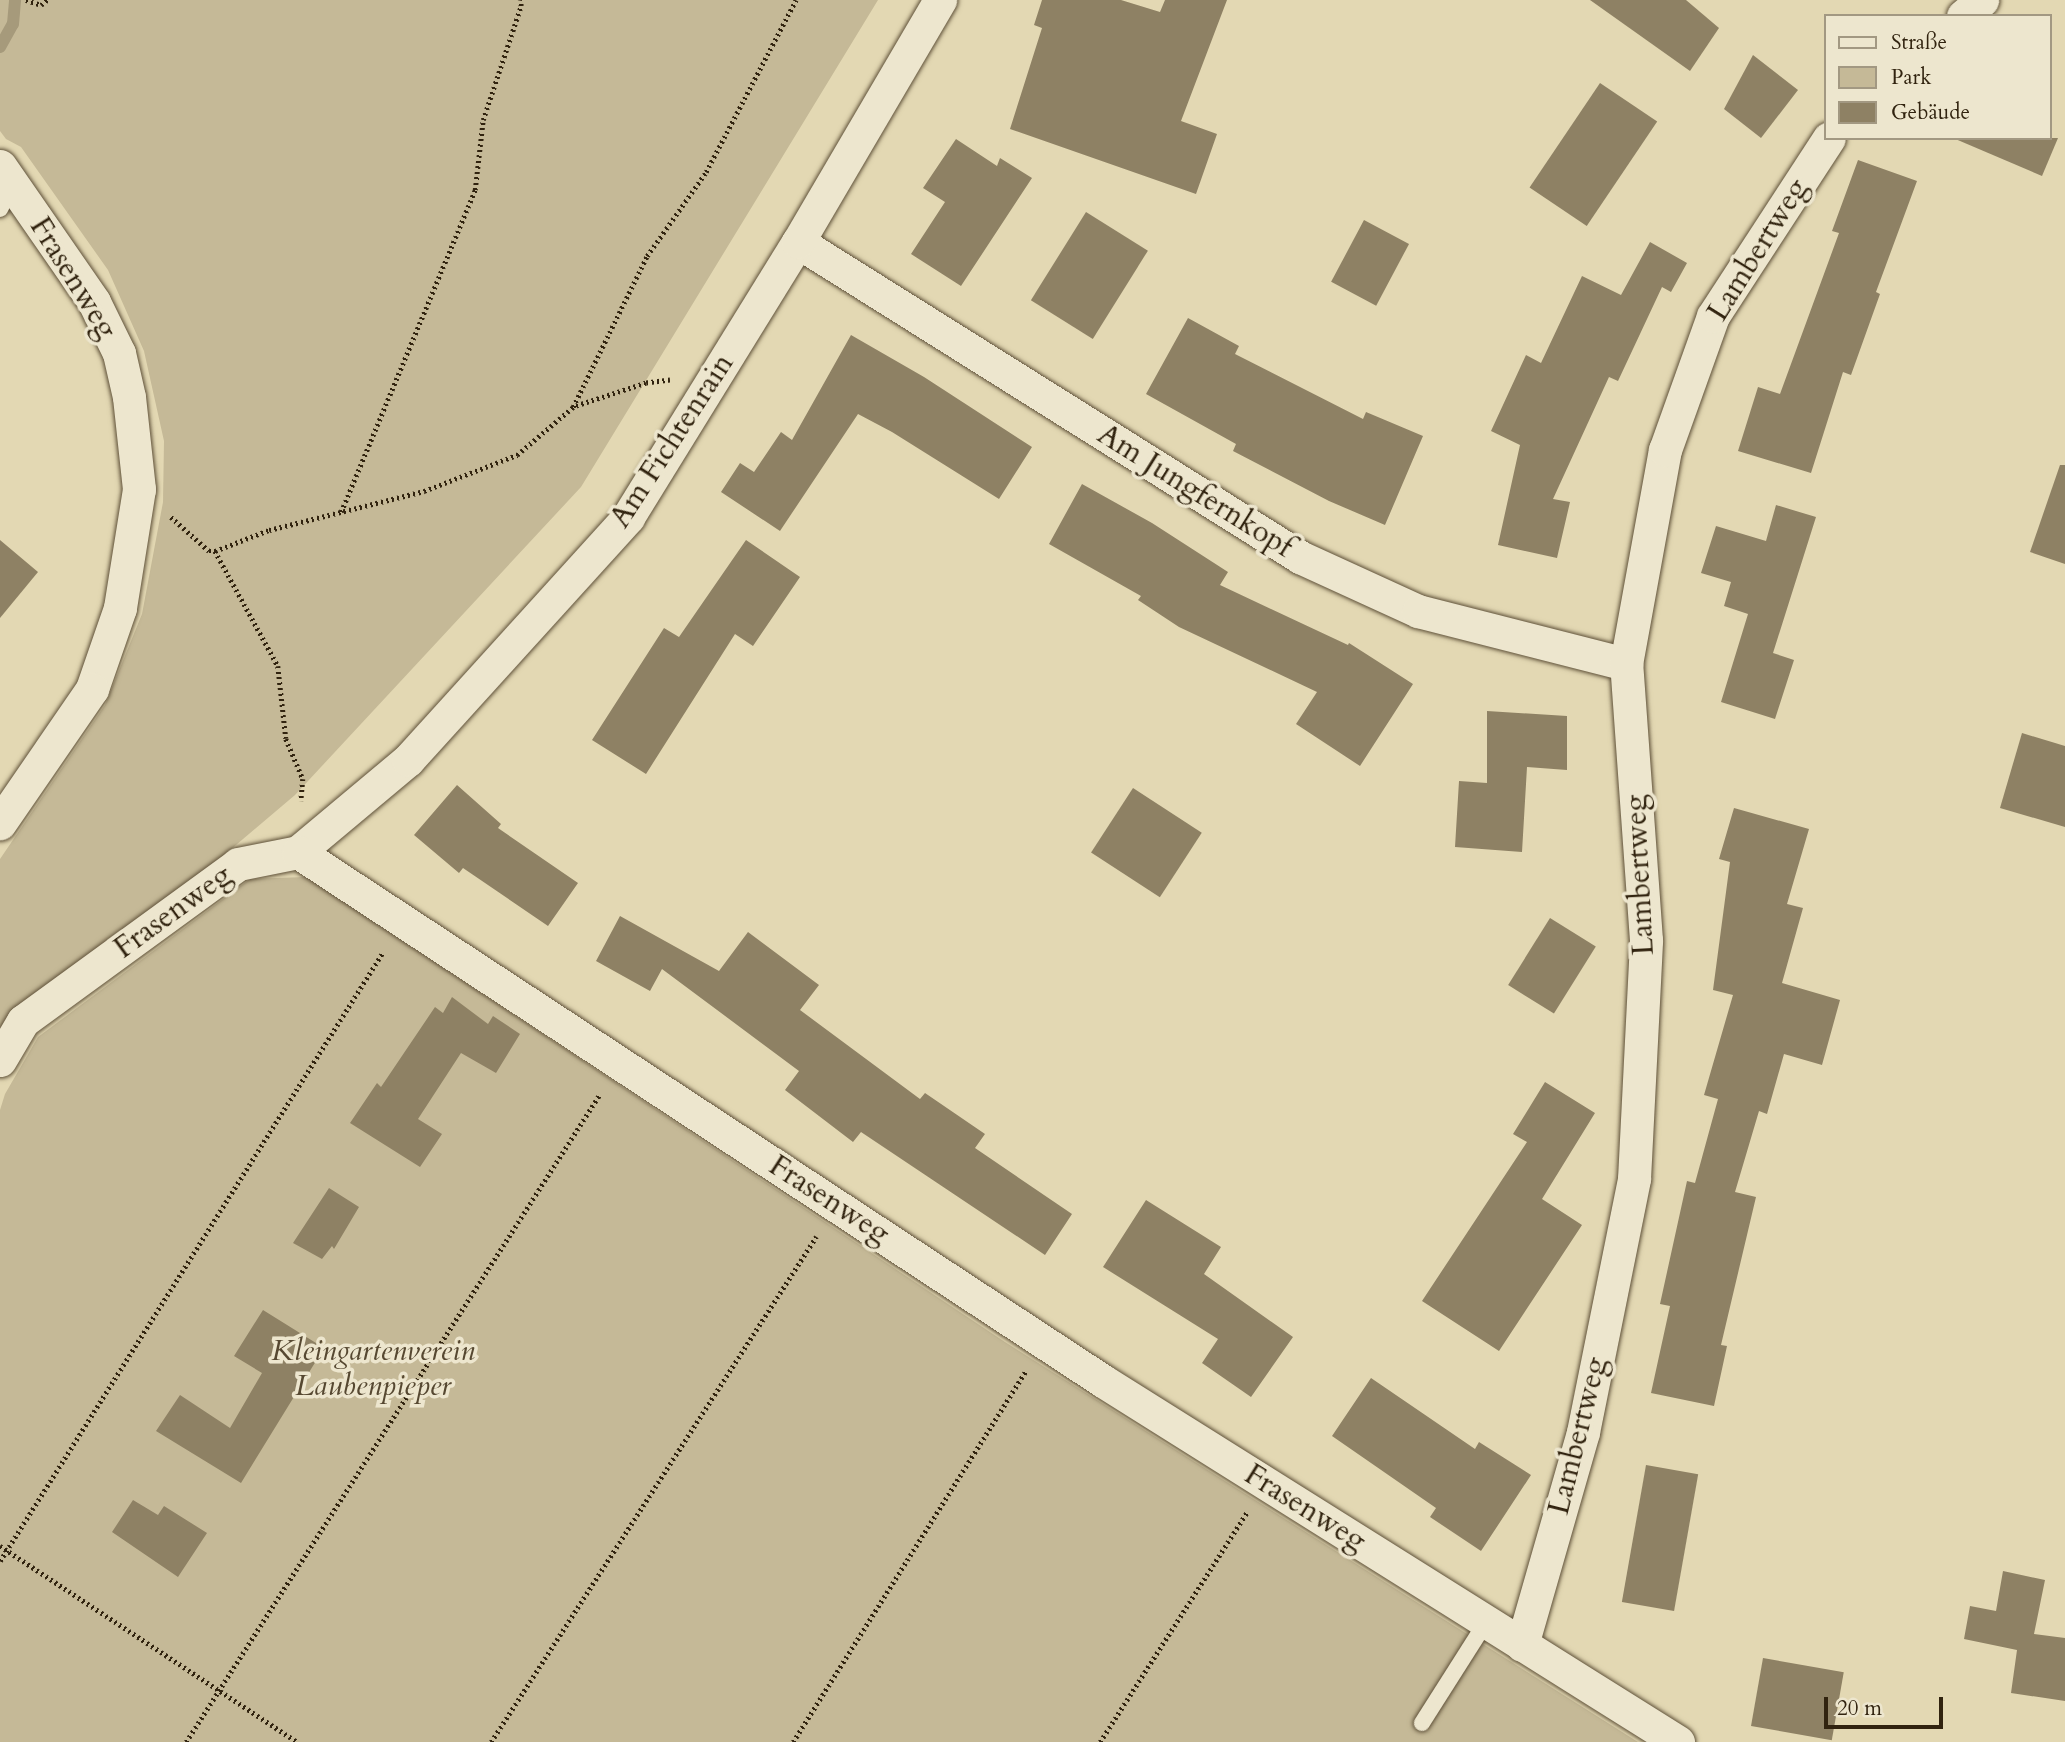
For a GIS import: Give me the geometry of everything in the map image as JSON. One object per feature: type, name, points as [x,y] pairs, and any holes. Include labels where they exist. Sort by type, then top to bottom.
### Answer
[{"type":"street","name":"Am Fichtenrain","points":[[298,852],[408,760],[628,517],[798,242],[940,0]]},
{"type":"street","points":[[1965,14],[1982,0]]},
{"type":"street","name":"Lambertweg","points":[[1522,1645],[1583,1432],[1634,1179],[1647,940],[1626,664],[1665,450],[1713,316],[1828,140]]},
{"type":"street","name":"Frasenweg","points":[[0,823],[92,690],[120,608],[139,489],[129,397],[118,352],[94,302],[4,187]]},
{"type":"street","name":"Am Jungfernkopf","points":[[798,242],[1300,557],[1418,611],[1626,664]]},
{"type":"street","name":"Frasenweg","points":[[0,1060],[23,1021],[238,864],[298,852],[1044,1342],[1678,1742]]},
{"type":"lane","points":[[1422,1723],[1486,1622]]},
{"type":"path","points":[[26,0],[41,5],[47,0]]},
{"type":"path","points":[[341,512],[475,190],[482,120],[522,6],[520,0]]},
{"type":"path","points":[[573,407],[647,256],[706,173],[752,91],[796,0]]},
{"type":"path","points":[[139,489],[209,551],[215,551],[269,530],[424,491],[517,454],[573,407],[646,383],[717,373]]},
{"type":"path","points":[[215,551],[278,666],[286,739],[303,779],[298,852]]},
{"type":"path","points":[[0,1561],[389,943],[406,922]]},
{"type":"path","points":[[186,1742],[619,1063]]},
{"type":"path","points":[[491,1742],[837,1206]]},
{"type":"path","points":[[793,1742],[1044,1342]]},
{"type":"path","points":[[1100,1742],[1267,1484]]},
{"type":"path","points":[[0,1546],[297,1742]]},
{"type":"green space","points":[[0,0],[878,0],[581,487],[295,795],[223,856],[0,1028],[0,859],[105,705],[142,614],[163,502],[164,441],[144,351],[108,270],[21,147],[6,139],[0,131]]},
{"type":"green space","name":"Kleingartenverein Laubenpieper","points":[[307,877],[1005,1342],[1638,1742],[0,1742],[0,1110],[5,1094],[38,1037],[250,879]]},
{"type":"building","points":[[1042,0],[1121,0],[1160,12],[1165,0],[1227,0],[1181,121],[1217,134],[1196,194],[1010,129],[1042,28],[1034,25]]},
{"type":"building","points":[[1590,0],[1686,0],[1719,28],[1690,71]]},
{"type":"building","points":[[1753,55],[1798,90],[1761,138],[1724,109]]},
{"type":"building","points":[[1600,83],[1657,122],[1587,226],[1530,187]]},
{"type":"building","points":[[2058,138],[2042,176],[1958,140]]},
{"type":"building","points":[[956,139],[997,166],[1000,158],[1032,178],[961,286],[911,254],[945,202],[923,188]]},
{"type":"building","points":[[1858,160],[1917,181],[1876,292],[1880,294],[1851,375],[1843,372],[1811,473],[1738,451],[1758,387],[1780,394],[1839,233],[1832,231]]},
{"type":"building","points":[[1086,212],[1148,251],[1093,339],[1031,300]]},
{"type":"building","points":[[1364,220],[1409,244],[1376,306],[1331,282]]},
{"type":"building","points":[[1650,242],[1687,263],[1671,292],[1662,287],[1618,381],[1609,377],[1553,499],[1570,502],[1557,558],[1498,545],[1520,445],[1491,431],[1526,355],[1541,363],[1582,276],[1621,295]]},
{"type":"building","points":[[1188,318],[1239,346],[1235,354],[1363,419],[1366,412],[1423,436],[1385,525],[1329,501],[1233,451],[1236,444],[1146,394]]},
{"type":"building","points":[[851,335],[924,377],[1032,447],[999,499],[892,432],[858,414],[780,531],[721,492],[740,463],[754,472],[781,432],[792,440]]},
{"type":"building","points":[[2060,465],[2065,465],[2065,564],[2030,552]]},
{"type":"building","points":[[1082,484],[1152,523],[1228,572],[1220,585],[1348,645],[1349,643],[1413,684],[1360,766],[1296,724],[1317,692],[1179,627],[1138,600],[1141,596],[1049,544]]},
{"type":"building","points":[[1776,505],[1816,517],[1773,653],[1794,660],[1775,719],[1721,702],[1748,614],[1724,606],[1731,582],[1701,573],[1716,526],[1766,541]]},
{"type":"building","points":[[0,540],[38,572],[0,618]]},
{"type":"building","points":[[746,540],[800,577],[753,646],[735,634],[646,774],[592,740],[664,628],[679,637]]},
{"type":"building","points":[[1487,711],[1567,716],[1567,770],[1527,767],[1522,852],[1455,847],[1459,781],[1487,783]]},
{"type":"building","points":[[2022,733],[2065,746],[2065,827],[2000,808]]},
{"type":"building","points":[[457,785],[501,824],[498,828],[578,883],[548,926],[463,868],[459,873],[414,835]]},
{"type":"building","points":[[1133,788],[1202,833],[1160,897],[1091,853]]},
{"type":"building","points":[[1734,808],[1809,829],[1787,904],[1803,908],[1782,983],[1840,1000],[1822,1065],[1784,1054],[1767,1114],[1759,1111],[1735,1192],[1756,1197],[1721,1345],[1727,1346],[1714,1406],[1651,1393],[1670,1306],[1660,1304],[1687,1181],[1695,1183],[1718,1099],[1704,1095],[1733,995],[1713,990],[1730,862],[1719,859]]},
{"type":"building","points":[[620,916],[719,971],[748,932],[819,985],[800,1010],[920,1099],[925,1093],[985,1134],[975,1148],[1072,1214],[1045,1255],[861,1132],[853,1142],[785,1090],[799,1071],[662,969],[650,991],[596,961]]},
{"type":"building","points":[[1550,918],[1596,947],[1554,1014],[1508,985]]},
{"type":"building","points":[[452,997],[488,1024],[493,1016],[520,1034],[496,1073],[461,1053],[418,1119],[442,1134],[420,1167],[350,1123],[377,1083],[381,1087],[435,1007],[443,1013]]},
{"type":"building","points":[[1545,1082],[1595,1113],[1542,1199],[1582,1225],[1499,1351],[1422,1301],[1527,1142],[1513,1134]]},
{"type":"building","points":[[329,1188],[359,1207],[334,1249],[332,1246],[322,1259],[293,1243]]},
{"type":"building","points":[[1146,1200],[1221,1247],[1204,1274],[1293,1337],[1251,1397],[1202,1363],[1218,1339],[1103,1267]]},
{"type":"building","points":[[263,1310],[324,1348],[241,1483],[156,1431],[180,1395],[230,1428],[262,1373],[234,1356]]},
{"type":"building","points":[[1371,1378],[1475,1449],[1479,1442],[1531,1475],[1481,1551],[1430,1517],[1436,1508],[1332,1436]]},
{"type":"building","points":[[1646,1465],[1698,1474],[1674,1611],[1622,1602]]},
{"type":"building","points":[[133,1500],[158,1515],[164,1506],[207,1533],[178,1577],[112,1532]]},
{"type":"building","points":[[2003,1571],[2045,1580],[2034,1634],[2065,1638],[2065,1701],[2011,1693],[2017,1650],[1964,1639],[1970,1606],[1996,1611]]},
{"type":"building","points":[[1763,1658],[1844,1672],[1832,1740],[1751,1726]]},
{"type":"waterway","points":[[0,47],[13,24],[15,0]]}]
